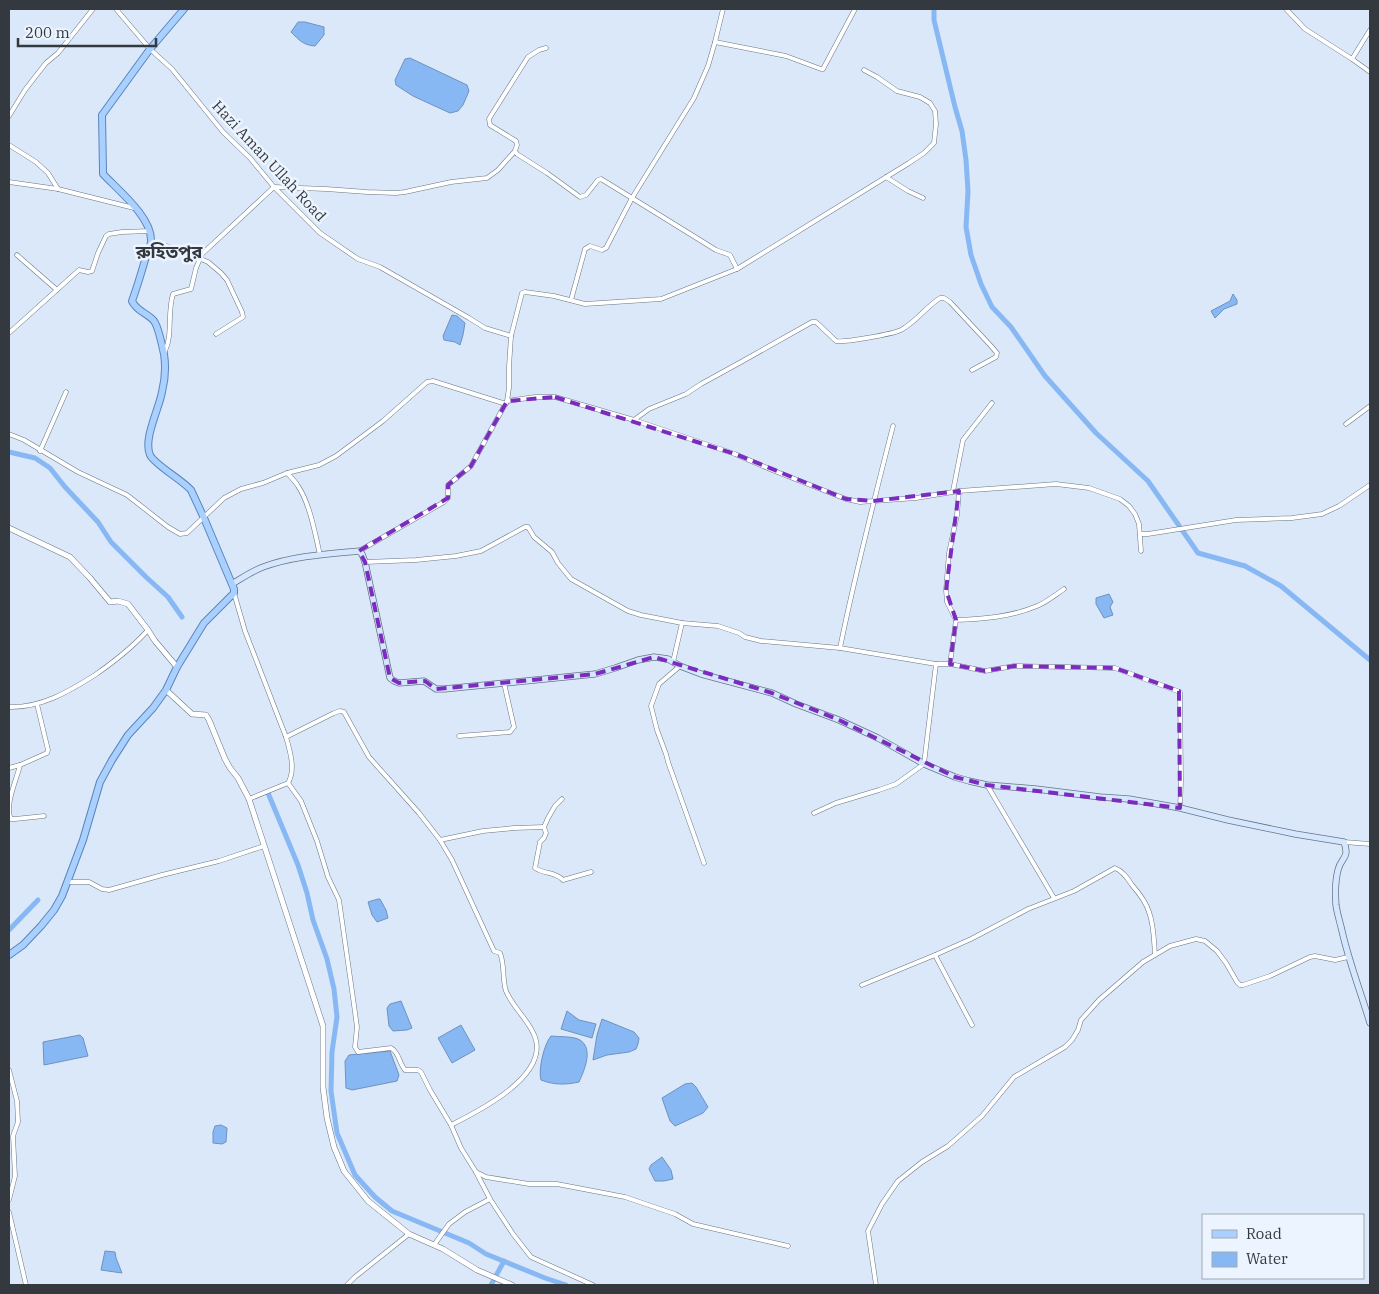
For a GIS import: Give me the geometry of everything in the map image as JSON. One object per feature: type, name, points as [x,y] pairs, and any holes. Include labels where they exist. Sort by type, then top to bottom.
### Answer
[{"type":"main road","points":[[9,955],[23,945],[41,926],[54,910],[69,882],[100,782],[112,760],[128,735],[153,708],[166,690],[204,622],[234,593],[232,584],[191,490],[150,455],[148,447],[149,434],[163,391],[164,353],[154,321],[137,308],[132,301],[150,242],[150,231],[121,190],[104,174],[102,119],[105,110],[150,49],[184,9]]},
{"type":"main road","points":[[232,584],[249,574],[278,562],[359,551],[365,562],[390,678],[399,683],[424,681],[436,690],[595,674],[638,660],[654,657],[668,659],[700,674],[772,693],[878,738],[924,764],[955,777],[987,786],[1129,799],[1344,842],[1346,852],[1338,868],[1335,883],[1336,907],[1348,957],[1370,1023]]},
{"type":"street","points":[[9,116],[35,77],[46,63],[58,53],[93,9]]},
{"type":"street","name":"Hazi Aman Ullah Road","points":[[116,9],[150,49],[172,69],[223,132],[320,233],[358,259],[380,267],[485,328],[511,336]]},
{"type":"street","points":[[571,300],[585,250],[590,246],[602,250],[606,248],[632,198],[694,98],[716,42],[723,9]]},
{"type":"street","points":[[716,42],[786,56],[823,69],[855,9]]},
{"type":"street","points":[[1286,9],[1305,29],[1370,72]]},
{"type":"street","points":[[1352,59],[1370,30]]},
{"type":"street","points":[[164,353],[169,341],[168,320],[173,294],[191,289],[202,254],[274,187],[396,193],[451,182],[487,178],[498,170],[515,151],[517,145],[516,141],[490,126],[489,119],[528,57],[546,48]]},
{"type":"street","points":[[359,551],[448,498],[448,485],[471,466],[507,402],[511,336],[522,293],[526,292],[585,304],[661,300],[737,269],[924,153],[934,143],[935,111],[930,103],[920,97],[897,91],[878,77],[864,70]]},
{"type":"street","points":[[9,145],[36,162],[48,173],[58,189]]},
{"type":"street","points":[[515,151],[580,197],[586,195],[598,180],[601,179],[716,250],[730,255],[737,269]]},
{"type":"street","points":[[886,177],[923,198]]},
{"type":"street","points":[[9,182],[58,189],[135,208]]},
{"type":"street","points":[[9,333],[79,270],[92,271],[98,253],[109,234],[150,231]]},
{"type":"street","points":[[150,242],[187,253],[199,260],[208,262],[227,280],[243,318],[216,334]]},
{"type":"street","points":[[17,255],[57,290]]},
{"type":"street","points":[[634,420],[649,409],[686,394],[812,322],[816,322],[836,342],[863,338],[900,330],[940,298],[950,302],[997,353],[996,357],[972,370]]},
{"type":"street","points":[[9,434],[24,440],[78,472],[128,495],[168,528],[180,534],[187,533],[224,498],[241,489],[263,483],[287,473],[319,465],[336,456],[383,421],[427,382],[434,381],[507,402],[535,397],[555,398],[634,420],[735,454],[846,499],[860,502],[916,498],[953,491],[1056,484],[1089,488],[1120,499],[1129,506],[1137,519],[1141,551]]},
{"type":"street","points":[[40,451],[66,392]]},
{"type":"street","points":[[953,491],[963,440],[992,403]]},
{"type":"street","points":[[1346,424],[1370,406]]},
{"type":"street","points":[[840,648],[873,501],[893,426]]},
{"type":"street","points":[[287,473],[298,486],[303,496],[315,532],[320,555]]},
{"type":"street","points":[[1140,534],[1236,520],[1292,518],[1322,514],[1339,506],[1370,485]]},
{"type":"street","points":[[950,664],[956,620],[947,602],[946,590],[949,553],[957,515],[959,491]]},
{"type":"street","points":[[365,562],[416,560],[456,556],[481,551],[525,527],[552,552],[558,563],[572,579],[628,611],[641,615],[682,623],[718,626],[761,641],[840,648],[986,671],[1014,666],[1115,668],[1179,691],[1181,694],[1180,808]]},
{"type":"street","points":[[9,528],[70,557],[110,602],[118,601],[128,604],[177,668]]},
{"type":"street","points":[[956,620],[990,618],[1026,610],[1041,604],[1064,589]]},
{"type":"street","points":[[234,593],[245,631],[291,752],[292,778],[288,783],[249,799]]},
{"type":"street","points":[[673,662],[682,623]]},
{"type":"street","points":[[9,707],[30,706],[57,697],[73,689],[118,659],[148,630]]},
{"type":"street","points":[[814,813],[836,803],[896,784],[924,764],[936,664]]},
{"type":"street","points":[[680,666],[658,684],[651,706],[657,730],[704,863]]},
{"type":"street","points":[[459,736],[510,732],[512,730],[514,727],[504,683]]},
{"type":"street","points":[[166,690],[192,714],[206,715],[228,764],[249,799],[323,1026],[323,1087],[327,1118],[334,1147],[344,1170],[368,1201],[409,1234],[443,1249],[477,1270],[510,1285]]},
{"type":"street","points":[[9,768],[45,754],[48,750],[37,704]]},
{"type":"street","points":[[286,737],[334,713],[344,712],[369,757],[419,813],[440,840],[456,868],[494,951],[500,953],[503,959],[506,990],[513,1004],[535,1036],[537,1049],[533,1064],[523,1078],[507,1091],[483,1108],[451,1125]]},
{"type":"street","points":[[20,765],[12,792],[9,815],[11,819],[44,816]]},
{"type":"street","points":[[288,783],[301,801],[317,841],[328,877],[339,900],[357,1027],[355,1047],[358,1052],[391,1048],[395,1050],[402,1067],[406,1070],[418,1070],[421,1072],[490,1198],[531,1256],[593,1285]]},
{"type":"street","points":[[987,786],[1054,898]]},
{"type":"street","points":[[562,799],[555,806],[544,827],[546,833],[540,842],[536,869],[558,875],[563,880],[591,872]]},
{"type":"street","points":[[440,840],[483,831],[544,827]]},
{"type":"street","points":[[1344,842],[1370,844]]},
{"type":"street","points":[[69,882],[89,882],[102,889],[109,890],[219,861],[264,846]]},
{"type":"street","points":[[862,985],[970,939],[1028,909],[1074,891],[1116,868],[1134,886],[1147,906],[1150,914],[1155,955]]},
{"type":"street","points":[[876,1285],[868,1231],[882,1204],[898,1181],[922,1162],[948,1146],[982,1116],[1014,1077],[1064,1047],[1072,1040],[1081,1020],[1099,1000],[1143,962],[1170,946],[1184,941],[1196,939],[1205,941],[1217,951],[1237,982],[1243,985],[1270,976],[1310,957],[1315,956],[1335,960],[1348,957]]},
{"type":"street","points":[[935,955],[972,1025]]},
{"type":"street","points":[[9,1070],[17,1101],[18,1122],[13,1136],[14,1176],[9,1200]]},
{"type":"street","points":[[476,1172],[486,1177],[530,1184],[556,1184],[625,1197],[675,1214],[693,1224],[788,1246]]},
{"type":"street","points":[[434,1245],[449,1224],[465,1212],[490,1198]]},
{"type":"street","points":[[9,1212],[26,1285]]},
{"type":"street","points":[[347,1285],[409,1234]]},
{"type":"highlighted area","points":[[555,397],[735,454],[846,499],[873,501],[959,491],[946,590],[956,620],[950,664],[985,671],[1014,666],[1115,668],[1179,691],[1180,808],[987,785],[955,777],[839,720],[772,693],[654,657],[595,674],[436,689],[425,681],[399,683],[390,678],[365,562],[359,551],[448,498],[448,485],[471,466],[507,401]]},
{"type":"water","points":[[298,22],[324,27],[324,35],[315,46],[304,43],[291,32]]},
{"type":"water","points":[[410,58],[467,85],[469,91],[458,111],[450,113],[413,96],[396,85],[395,80],[405,59]]},
{"type":"water","points":[[1233,294],[1237,304],[1224,309],[1215,318],[1211,311],[1230,301]]},
{"type":"water","points":[[452,315],[457,316],[465,323],[460,345],[444,340],[443,336]]},
{"type":"water","points":[[1109,594],[1113,602],[1110,607],[1113,615],[1104,618],[1096,604],[1096,598]]},
{"type":"water","points":[[380,899],[386,910],[388,918],[377,922],[372,915],[368,902]]},
{"type":"water","points":[[401,1001],[412,1028],[393,1031],[389,1026],[387,1008],[390,1004]]},
{"type":"water","points":[[567,1011],[579,1020],[596,1024],[592,1038],[561,1029]]},
{"type":"water","points":[[602,1019],[634,1032],[639,1038],[636,1049],[593,1060]]},
{"type":"water","points":[[461,1025],[475,1050],[452,1063],[438,1038]]},
{"type":"water","points":[[80,1035],[83,1038],[88,1056],[44,1065],[43,1042]]},
{"type":"water","points":[[551,1036],[574,1038],[584,1044],[587,1060],[579,1082],[560,1084],[541,1080],[542,1057]]},
{"type":"water","points":[[390,1051],[399,1075],[397,1081],[352,1090],[346,1088],[345,1061],[349,1055]]},
{"type":"water","points":[[692,1083],[708,1107],[703,1113],[675,1126],[670,1121],[662,1098],[685,1084]]},
{"type":"water","points":[[221,1125],[227,1128],[226,1142],[222,1144],[213,1143],[215,1126]]},
{"type":"water","points":[[662,1157],[671,1170],[673,1179],[655,1181],[649,1169],[651,1165]]},
{"type":"water","points":[[105,1251],[115,1252],[122,1273],[101,1270]]},
{"type":"waterway","points":[[934,9],[934,20],[962,131],[968,191],[966,227],[971,255],[981,284],[992,307],[1011,327],[1045,376],[1096,433],[1148,481],[1198,553],[1245,566],[1281,586],[1370,660]]},
{"type":"waterway","points":[[9,452],[35,458],[50,468],[98,522],[111,542],[168,597],[182,617]]},
{"type":"waterway","points":[[268,793],[298,865],[313,920],[327,959],[334,989],[337,1017],[332,1052],[331,1091],[337,1133],[355,1175],[375,1197],[392,1211],[469,1243],[486,1254],[566,1285]]},
{"type":"waterway","points":[[9,930],[38,900]]},
{"type":"waterway","points":[[491,1285],[504,1261]]},
{"type":"district","name":"রুহিতপুর","points":[[169,252]]}]
